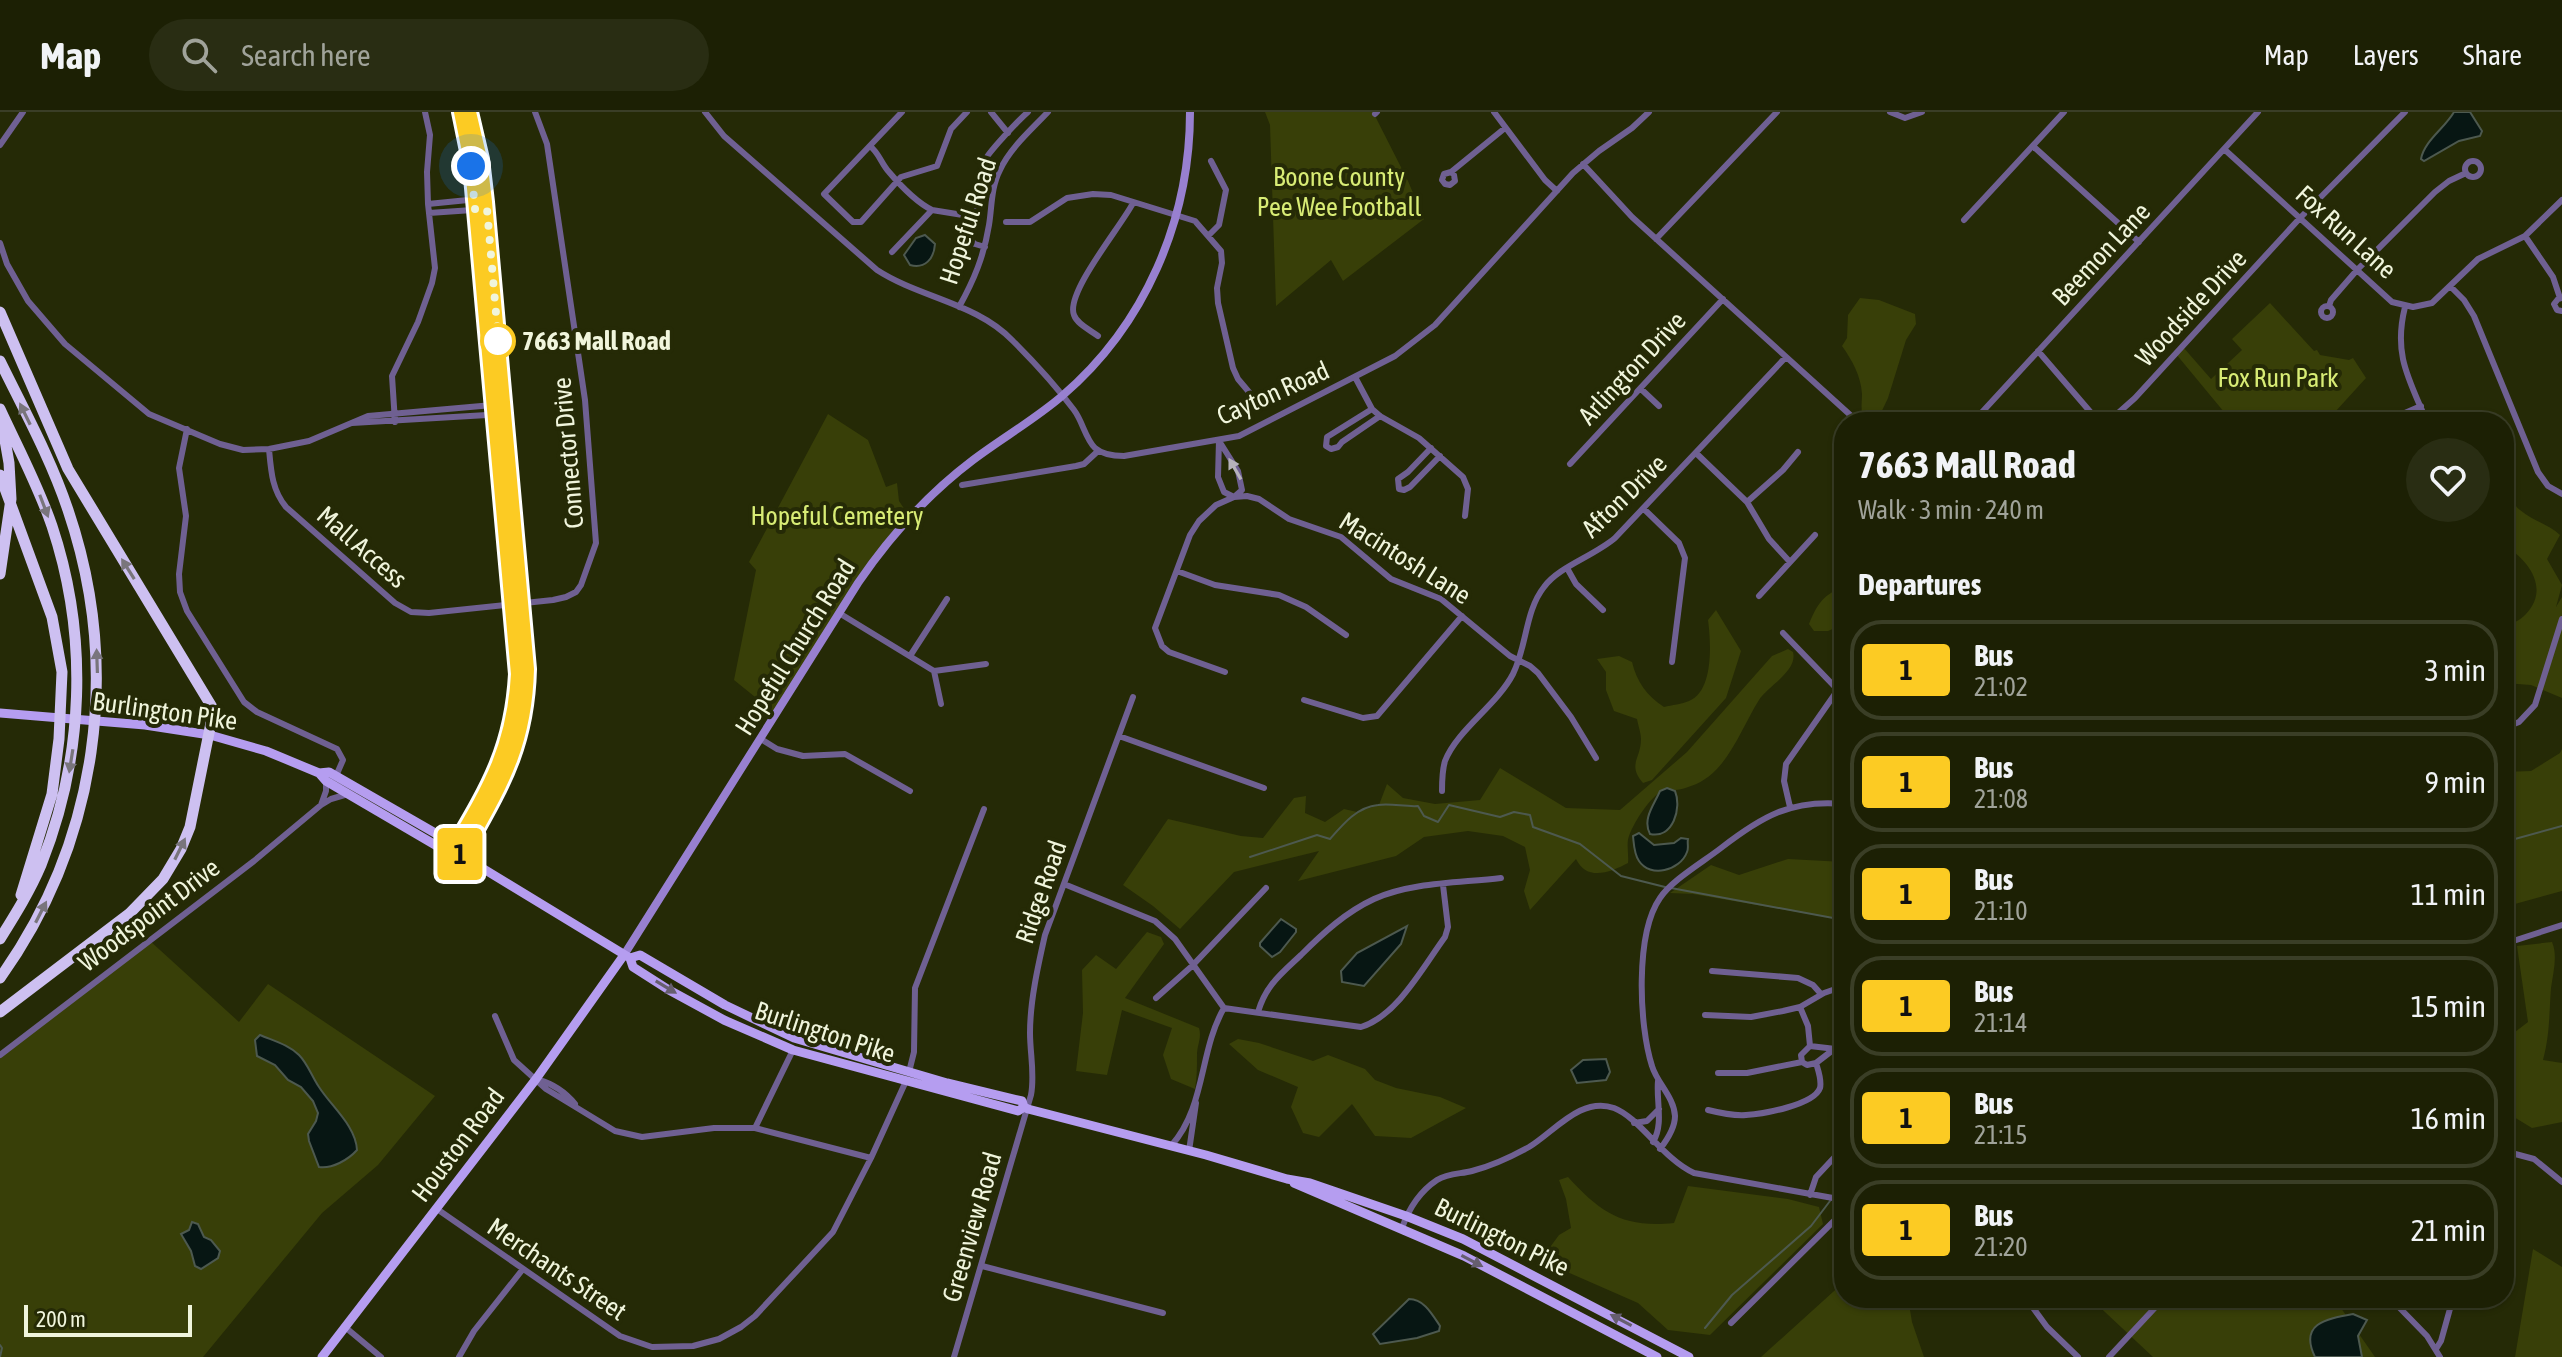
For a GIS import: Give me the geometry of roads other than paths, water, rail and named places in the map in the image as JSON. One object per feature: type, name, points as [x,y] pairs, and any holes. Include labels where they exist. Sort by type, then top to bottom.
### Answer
[{"type":"highway","points":[[0,312],[74,481],[212,707],[213,719],[188,833],[163,879],[129,914],[0,1012]]},
{"type":"highway","points":[[0,361],[46,457],[81,549],[90,594],[97,666],[97,705],[92,752],[75,832],[40,915],[0,978]]},
{"type":"highway","points":[[0,410],[11,485],[0,574]]},
{"type":"highway","points":[[0,410],[53,529],[73,613],[77,661],[72,760],[68,779],[40,866],[0,939]]},
{"type":"highway","points":[[0,475],[56,636],[62,672],[52,794],[25,878],[18,911]]},
{"type":"main road","points":[[449,848],[482,797],[503,755],[510,732],[517,674],[475,204],[460,112]]},
{"type":"main road","points":[[462,856],[508,770],[524,721],[528,669],[486,198],[470,112]]},
{"type":"main road","name":"Hopeful Church Road","points":[[627,957],[722,798],[877,555],[909,516],[961,469],[1062,396],[1101,357],[1132,315],[1159,264],[1177,215],[1186,172],[1190,112]]},
{"type":"main road","name":"Burlington Pike","points":[[0,713],[210,735],[271,753],[322,777],[437,846],[449,848],[627,957],[633,967],[669,990],[724,1020],[793,1050],[1022,1101],[1026,1108],[1310,1183],[1463,1239],[1689,1357]]},
{"type":"main road","name":"Burlington Pike","points":[[322,777],[329,772],[442,837],[449,848]]},
{"type":"main road","name":"Burlington Pike","points":[[627,957],[640,955],[725,1005],[794,1038],[908,1077]]},
{"type":"main road","name":"Houston Road","points":[[322,1357],[627,957]]},
{"type":"main road","name":"Burlington Pike","points":[[1287,1179],[1464,1256],[1657,1357]]},
{"type":"street","points":[[0,145],[23,112]]},
{"type":"street","points":[[395,418],[392,376],[418,322],[432,283],[434,254],[427,172],[430,135],[425,112]]},
{"type":"street","name":"Connector Drive","points":[[524,603],[553,600],[576,592],[581,585],[596,534],[585,400],[547,144],[535,112]]},
{"type":"street","points":[[705,112],[724,136],[877,270],[900,284],[983,317],[1005,332],[1075,411],[1098,451],[1084,464],[962,485]]},
{"type":"street","points":[[902,112],[824,194],[853,222],[861,222],[905,175],[937,166],[951,129],[967,112]]},
{"type":"street","points":[[991,112],[1008,133]]},
{"type":"street","points":[[870,146],[898,181],[923,205],[932,210],[969,216],[977,212],[983,195],[982,166],[985,158],[1015,122],[1028,112]]},
{"type":"street","name":"Hopeful Road","points":[[959,307],[975,279],[985,247],[993,188],[999,170],[1048,112]]},
{"type":"street","points":[[1494,112],[1545,180],[1557,191]]},
{"type":"street","name":"Cayton Road","points":[[1098,451],[1124,456],[1248,433],[1395,356],[1435,325],[1583,164],[1649,112]]},
{"type":"street","points":[[1656,239],[1777,112]]},
{"type":"street","points":[[1890,112],[1905,118],[1922,112]]},
{"type":"street","points":[[1964,220],[2064,112]]},
{"type":"street","name":"Woodside Drive","points":[[2119,412],[2300,218],[2405,112]]},
{"type":"street","name":"Beemon Lane","points":[[1982,412],[2255,113]]},
{"type":"street","points":[[1451,172],[1505,128]]},
{"type":"street","points":[[2033,146],[2139,242]]},
{"type":"street","name":"Fox Run Lane","points":[[2224,149],[2392,302],[2405,307],[2432,303],[2486,253],[2525,236],[2562,200]]},
{"type":"street","points":[[1209,235],[1219,225],[1226,190],[1211,161]]},
{"type":"street","points":[[1583,164],[1632,217],[1847,412]]},
{"type":"street","points":[[2329,306],[2357,270],[2435,192],[2466,173]]},
{"type":"street","points":[[1006,222],[1030,222],[1067,198],[1079,194],[1111,195],[1195,221],[1218,246],[1222,257],[1217,301],[1235,374],[1254,398],[1274,392]]},
{"type":"street","points":[[429,213],[475,204],[486,198]]},
{"type":"street","points":[[1098,336],[1076,318],[1074,300],[1085,277],[1133,203]]},
{"type":"street","points":[[428,204],[475,204],[487,209]]},
{"type":"street","points":[[892,252],[932,210]]},
{"type":"street","points":[[969,216],[971,241],[985,247]]},
{"type":"street","points":[[2525,236],[2553,277],[2561,298],[2556,300],[2555,306],[2562,311]]},
{"type":"street","points":[[0,243],[7,264],[28,301],[65,344],[149,414],[233,448],[269,449],[309,441],[349,423],[504,409]]},
{"type":"street","points":[[2450,286],[2474,316],[2513,412]]},
{"type":"street","name":"Arlington Drive","points":[[1570,464],[1723,299]]},
{"type":"street","points":[[2405,307],[2399,333],[2401,356],[2423,412]]},
{"type":"street","points":[[2038,351],[2090,412]]},
{"type":"street","name":"Afton Drive","points":[[1442,791],[1447,756],[1504,688],[1519,660],[1532,610],[1543,587],[1567,568],[1605,547],[1786,357]]},
{"type":"street","points":[[1355,377],[1372,409],[1431,448],[1466,482],[1465,516]]},
{"type":"street","points":[[1641,389],[1659,406]]},
{"type":"street","points":[[2407,412],[2421,406]]},
{"type":"street","points":[[1372,409],[1327,437],[1326,446],[1331,449],[1338,447],[1380,416]]},
{"type":"street","points":[[2514,414],[2538,472],[2548,486],[2562,494]]},
{"type":"street","points":[[187,429],[179,468],[186,516],[179,585],[187,611],[244,702],[257,712],[337,749],[343,760],[336,776]]},
{"type":"street","points":[[1219,440],[1218,477],[1224,492],[1234,497]]},
{"type":"street","points":[[1219,440],[1241,478],[1242,490],[1216,505],[1190,535],[1157,622],[1157,637],[1169,652],[1225,672]]},
{"type":"street","points":[[1431,448],[1398,479],[1399,489],[1410,487],[1440,456]]},
{"type":"street","name":"Mall Access","points":[[269,449],[273,482],[280,501],[403,609],[429,613],[524,603]]},
{"type":"street","points":[[1747,502],[1798,452]]},
{"type":"street","points":[[1696,453],[1747,502],[1769,539],[1790,562]]},
{"type":"street","name":"Macintosh Lane","points":[[1234,497],[1259,499],[1289,519],[1341,537],[1391,579],[1441,599],[1510,656],[1538,673],[1571,717],[1596,758]]},
{"type":"street","points":[[1644,509],[1679,543],[1685,558],[1672,662]]},
{"type":"street","points":[[1759,596],[1815,535]]},
{"type":"street","points":[[1567,568],[1576,584],[1603,610]]},
{"type":"street","points":[[1177,571],[1215,585],[1279,595],[1306,607],[1346,635]]},
{"type":"street","points":[[910,656],[947,599]]},
{"type":"street","points":[[839,613],[934,671],[986,664]]},
{"type":"street","points":[[1304,700],[1363,718],[1377,716],[1462,616]]},
{"type":"street","points":[[2514,724],[2535,705],[2562,619]]},
{"type":"street","points":[[1783,633],[1834,686]]},
{"type":"street","points":[[934,671],[941,704]]},
{"type":"street","points":[[1790,807],[1784,781],[1786,764],[1834,693]]},
{"type":"street","name":"Ridge Road","points":[[1026,1108],[1033,1078],[1030,1032],[1045,935],[1133,697]]},
{"type":"street","points":[[1119,736],[1264,788]]},
{"type":"street","points":[[761,739],[777,749],[803,756],[845,754],[910,791]]},
{"type":"street","points":[[321,805],[326,791],[322,777]]},
{"type":"street","name":"Woodspoint Drive","points":[[0,1055],[254,861],[321,805],[349,794]]},
{"type":"street","points":[[1660,1149],[1671,1132],[1675,1118],[1652,1066],[1646,1036],[1642,968],[1645,940],[1656,904],[1668,889],[1747,828],[1790,807],[1834,804]]},
{"type":"street","name":"Merchants Street","points":[[437,1209],[620,1336],[652,1347],[682,1347],[719,1339],[741,1327],[755,1316],[833,1232],[871,1158],[908,1077],[914,1052],[915,988],[984,809]]},
{"type":"street","points":[[1258,1012],[1270,985],[1350,912],[1392,892],[1501,878]]},
{"type":"street","points":[[1064,884],[1155,921],[1175,939],[1224,1008],[1361,1027],[1374,1023],[1394,1007],[1445,937],[1448,927],[1443,885]]},
{"type":"street","points":[[1156,998],[1192,966],[1266,888]]},
{"type":"street","points":[[2514,941],[2562,925]]},
{"type":"street","points":[[1712,971],[1798,978],[1813,985],[1821,994]]},
{"type":"street","points":[[1705,1015],[1751,1017],[1800,1007],[1834,989]]},
{"type":"street","points":[[1800,1007],[1808,1026],[1810,1046]]},
{"type":"street","points":[[1171,1146],[1184,1131],[1196,1102],[1208,1045],[1224,1008]]},
{"type":"street","points":[[495,1016],[514,1060],[536,1079],[549,1082],[615,1131],[656,1136],[732,1127],[755,1128],[871,1158]]},
{"type":"street","points":[[1810,1046],[1833,1050]]},
{"type":"street","points":[[1802,1062],[1801,1055],[1810,1046]]},
{"type":"street","points":[[755,1128],[793,1050]]},
{"type":"street","points":[[1718,1073],[1747,1073],[1802,1062],[1807,1065],[1816,1063],[1833,1050]]},
{"type":"street","points":[[1708,1110],[1744,1115],[1777,1110],[1813,1097],[1820,1088],[1816,1063]]},
{"type":"street","points":[[1653,1142],[1658,1132],[1658,1081]]},
{"type":"street","points":[[1189,1151],[1196,1102]]},
{"type":"street","points":[[1402,1228],[1417,1198],[1442,1177],[1473,1171],[1518,1153],[1580,1110],[1593,1107],[1614,1108],[1677,1164],[1702,1176],[1834,1199]]},
{"type":"street","name":"Greenview Road","points":[[954,1357],[1026,1108]]},
{"type":"street","points":[[1634,1123],[1647,1121],[1659,1109]]},
{"type":"street","points":[[2514,1154],[2534,1159],[2562,1182]]},
{"type":"street","points":[[1810,1195],[1816,1177],[1834,1158]]},
{"type":"street","points":[[1731,1323],[1834,1221]]},
{"type":"street","points":[[982,1266],[1163,1313]]},
{"type":"street","points":[[459,1357],[474,1331],[523,1269]]},
{"type":"street","points":[[2033,1308],[2047,1327],[2078,1357]]},
{"type":"street","points":[[2109,1357],[2155,1308]]},
{"type":"street","points":[[2400,1308],[2427,1336],[2440,1357]]},
{"type":"street","points":[[2436,1349],[2450,1308]]},
{"type":"street","points":[[345,1327],[381,1357]]},
{"type":"street","points":[[682,1347],[683,1357]]},
{"type":"waterway","points":[[1250,857],[1317,835],[1330,839],[1351,817],[1370,806],[1418,806],[1424,816],[1438,822],[1449,805],[1500,817],[1514,812],[1530,815],[1533,827],[1580,844],[1621,876],[1665,887]]},
{"type":"waterway","points":[[2514,839],[2562,826]]},
{"type":"waterway","points":[[1671,888],[1834,918]]},
{"type":"waterway","points":[[1705,1328],[1732,1295],[1811,1226],[1830,1201]]},
{"type":"waterway","points":[[0,1345],[0,1357]]},
{"type":"place","name":"7663 Mall Road","points":[[498,341]]},
{"type":"park label","name":"Boone County Pee Wee Football","points":[[1339,192]]},
{"type":"park label","name":"Fox Run Park","points":[[2278,378]]},
{"type":"park label","name":"Hopeful Cemetery","points":[[837,516]]}]
